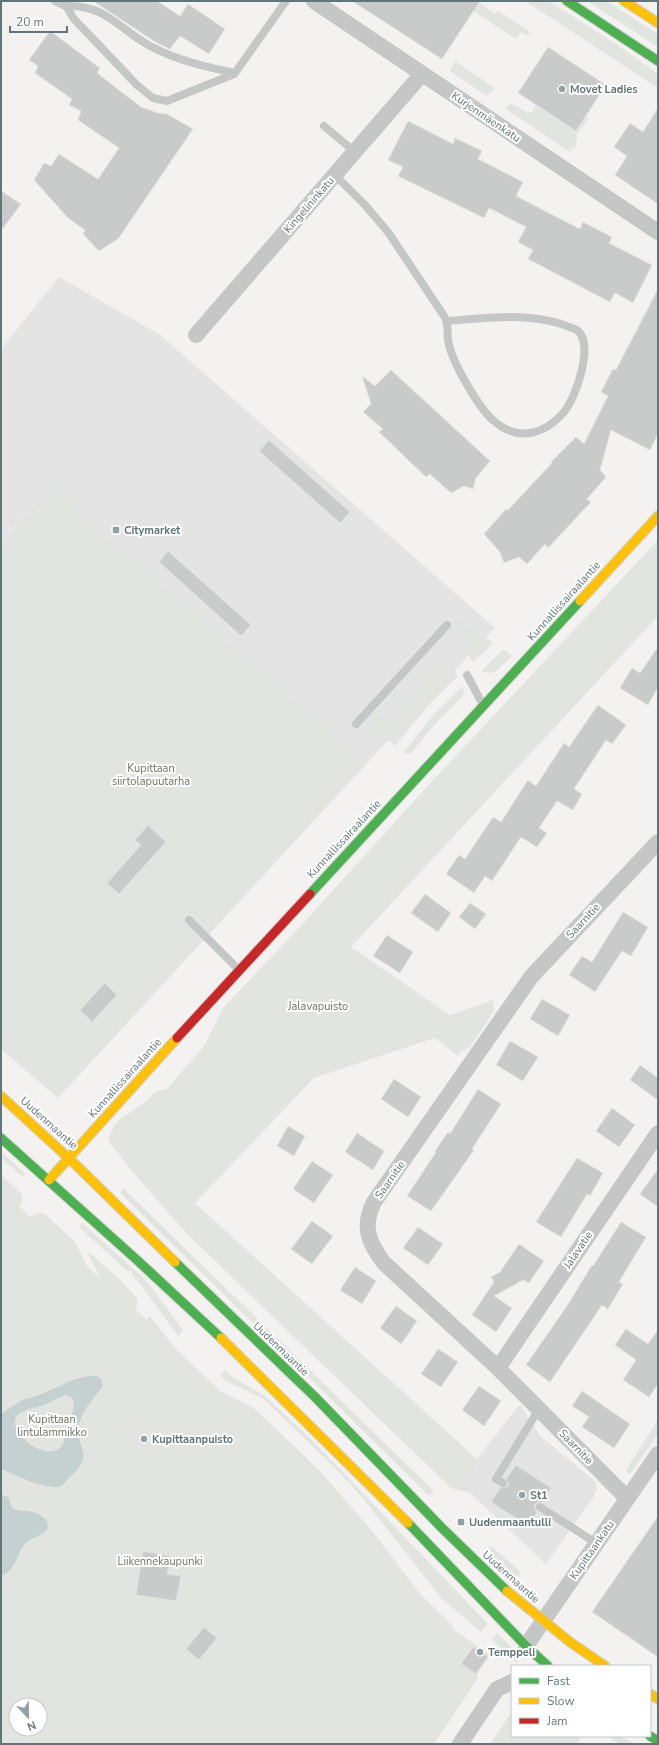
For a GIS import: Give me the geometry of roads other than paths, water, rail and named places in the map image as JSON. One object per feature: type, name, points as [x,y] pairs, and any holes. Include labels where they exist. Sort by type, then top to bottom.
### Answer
[{"type":"main road","points":[[567,1],[658,61]]},
{"type":"main road","points":[[624,1],[658,23]]},
{"type":"main road","name":"Kunnallissairaalantie","points":[[49,1180],[239,970],[658,516]]},
{"type":"main road","name":"Uudenmaantie","points":[[1,1096],[69,1157],[199,1286],[351,1433],[484,1571],[542,1622],[577,1649],[603,1665]]},
{"type":"main road","points":[[1,1138],[184,1302],[328,1442],[526,1646],[547,1665]]},
{"type":"street","name":"Kurjenmäenkatu","points":[[314,1],[658,232]]},
{"type":"street","name":"Kingelininkatu","points":[[196,335],[422,74]]},
{"type":"street","name":"Saarnitie","points":[[627,1498],[498,1368],[384,1262],[376,1252],[369,1238],[367,1226],[368,1214],[374,1202],[531,977],[658,842]]},
{"type":"street","name":"Jalavatie","points":[[498,1368],[658,1133]]},
{"type":"street","name":"Kupittaankatu","points":[[526,1646],[658,1454]]},
{"type":"street","points":[[460,1744],[497,1689],[511,1682]]},
{"type":"lane","points":[[55,1],[66,6],[80,5],[105,14],[150,46],[180,60],[208,68],[235,73]]},
{"type":"lane","points":[[66,6],[74,19],[137,85],[153,98],[167,101],[235,73],[286,1]]},
{"type":"lane","points":[[324,126],[355,152]]},
{"type":"lane","points":[[335,174],[365,205],[388,232],[447,321],[448,342],[451,354],[481,408],[496,423],[521,434],[531,434],[546,427],[565,412],[577,387],[585,358],[586,345],[578,330],[558,323],[529,317],[508,316],[447,321]]},
{"type":"lane","points":[[356,724],[447,625]]},
{"type":"lane","points":[[467,675],[484,706]]},
{"type":"lane","points":[[189,920],[239,970]]},
{"type":"lane","points":[[503,1483],[496,1479],[539,1409]]},
{"type":"lane","points":[[540,1507],[596,1543]]},
{"type":"place","name":"Movet Ladies","points":[[562,89]]},
{"type":"place","name":"Citymarket","points":[[116,530]]},
{"type":"place","name":"Kupittaanpuisto","points":[[144,1439]]},
{"type":"place","name":"St1","points":[[522,1495]]},
{"type":"place","name":"Uudenmaantulli","points":[[461,1522]]},
{"type":"place","name":"Temppeli","points":[[480,1652]]},
{"type":"park label","name":"Kupittaan siirtolapuutarha","points":[[151,774]]},
{"type":"park label","name":"Jalavapuisto","points":[[318,1006]]},
{"type":"park label","name":"Kupittaan lintulammikko","points":[[52,1425]]},
{"type":"park label","name":"Liikennekaupunki","points":[[160,1561]]}]
